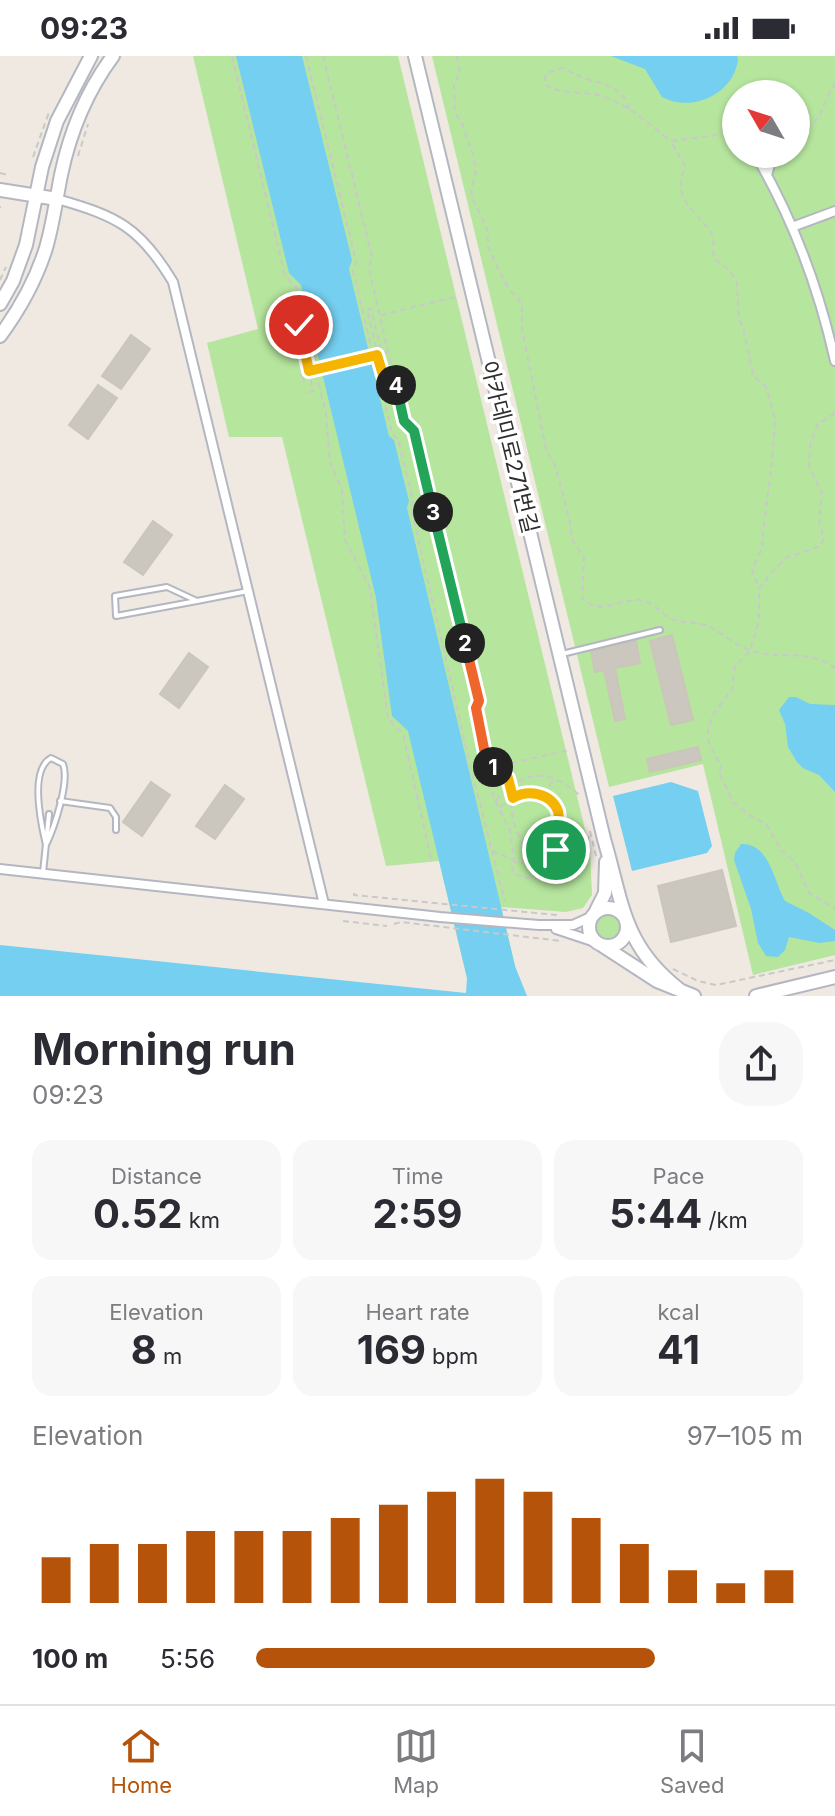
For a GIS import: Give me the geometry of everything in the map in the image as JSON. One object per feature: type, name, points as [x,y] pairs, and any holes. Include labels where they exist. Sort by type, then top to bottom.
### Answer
[{"type":"street","points":[[0,304],[21,261],[42,167],[57,121],[91,56]]},
{"type":"street","points":[[0,336],[39,267],[52,228],[73,132],[92,89],[113,56]]},
{"type":"street","name":"아카데미로271번길","points":[[415,56],[604,839]]},
{"type":"street","points":[[763,168],[792,227],[822,308],[835,361]]},
{"type":"street","points":[[768,176],[770,168]]},
{"type":"street","points":[[0,190],[57,199],[109,215],[134,231],[156,255],[173,282],[324,904]]},
{"type":"street","points":[[792,227],[835,211]]},
{"type":"street","points":[[604,839],[605,893],[589,930],[598,943],[644,974],[694,996]]},
{"type":"street","points":[[604,839],[626,919],[645,958],[680,990]]},
{"type":"street","points":[[0,869],[324,904],[441,922],[573,925],[605,908],[613,908],[626,919],[627,932],[621,942],[609,946],[539,925]]},
{"type":"street","points":[[756,996],[835,977]]},
{"type":"lane","points":[[197,601],[167,587],[115,596],[116,616],[197,601],[248,591]]},
{"type":"lane","points":[[560,655],[660,630]]},
{"type":"lane","points":[[51,758],[60,761],[66,768],[54,829],[46,845],[41,820],[39,775],[43,764],[51,758]]},
{"type":"lane","points":[[60,801],[110,808],[116,817],[116,830]]},
{"type":"lane","points":[[43,873],[49,814]]},
{"type":"path","points":[[232,56],[285,276],[296,287],[326,414],[329,457],[342,490],[345,540],[370,588],[388,719],[403,734],[432,862]]},
{"type":"path","points":[[306,56],[356,261],[353,271],[392,434],[398,439],[413,501],[411,508],[505,902]]},
{"type":"path","points":[[323,56],[372,257],[369,269],[404,421],[414,431],[479,701],[476,708],[495,802],[510,830],[514,861],[512,872],[539,879],[557,876],[578,859],[589,836]]},
{"type":"path","points":[[457,56],[460,72],[454,85],[455,113],[462,123],[473,155],[476,171],[471,192],[487,228],[488,246],[496,264],[507,286],[522,304],[522,330],[546,449],[555,465],[571,526],[571,538],[584,558],[582,598],[605,607],[644,601],[673,619],[698,622],[709,627],[750,651],[789,657],[814,656],[835,668]]},
{"type":"path","points":[[629,109],[623,96],[610,85],[585,79],[562,68],[547,73],[545,77],[546,85],[554,90],[602,96],[629,109],[671,141],[685,166],[679,184],[681,197],[714,236],[714,258],[730,271],[737,283],[739,320],[753,375],[766,387],[775,419],[764,543],[761,556],[752,570],[759,589],[759,620],[750,651],[735,666],[732,689],[712,716],[709,743],[734,803],[766,824],[781,850],[795,862],[809,893],[835,908]]},
{"type":"path","points":[[810,128],[820,118],[835,84]]},
{"type":"path","points":[[77,156],[90,117]]},
{"type":"path","points":[[671,141],[722,133]]},
{"type":"path","points":[[0,173],[8,175]]},
{"type":"path","points":[[379,316],[459,296]]},
{"type":"path","points":[[388,352],[382,354],[371,308],[367,310],[383,375],[393,373]]},
{"type":"path","points":[[304,382],[292,327],[299,325],[313,391],[306,393]]},
{"type":"path","points":[[309,371],[377,355]]},
{"type":"path","points":[[759,589],[786,558],[820,546],[824,538],[819,521],[822,493],[809,467],[810,446],[817,425],[835,413]]},
{"type":"path","points":[[472,772],[569,750]]},
{"type":"path","points":[[498,766],[511,786],[513,817],[524,845],[524,863]]},
{"type":"path","points":[[495,802],[511,786],[535,776],[554,778],[579,795]]},
{"type":"path","points":[[543,796],[554,778]]},
{"type":"path","points":[[492,851],[514,861],[534,864],[558,846],[557,809],[543,796],[525,793],[497,807]]},
{"type":"path","points":[[541,858],[547,858],[548,852]]},
{"type":"path","points":[[354,893],[514,913],[556,913]]},
{"type":"path","points":[[343,921],[387,926]]},
{"type":"path","points":[[394,924],[441,922],[566,942]]},
{"type":"path","points":[[668,965],[698,981],[716,985],[835,960]]},
{"type":"green space","points":[[193,56],[398,56],[590,850],[592,895],[583,908],[566,912],[501,907],[515,966],[467,978],[439,861],[386,866],[282,437],[229,437],[207,343],[258,329]]},
{"type":"green space","points":[[432,56],[835,56],[835,955],[753,975],[703,764],[609,787]]},
{"type":"green space","points":[[609,913],[618,917],[622,926],[618,935],[609,939],[600,935],[596,926],[600,917]]},
{"type":"water","points":[[236,56],[302,56],[352,260],[349,269],[389,436],[394,440],[409,501],[407,508],[515,966],[527,996],[0,996],[0,945],[466,993],[467,978],[408,731],[392,716],[376,598],[301,285],[289,273]]},
{"type":"water","points":[[611,56],[738,58],[730,80],[722,80],[721,90],[711,97],[687,103],[662,97],[645,69]]},
{"type":"water","points":[[789,697],[810,704],[835,705],[835,792],[819,775],[803,768],[788,747],[785,724],[779,710]]},
{"type":"water","points":[[671,782],[698,791],[712,846],[707,853],[632,871],[613,796]]},
{"type":"water","points":[[741,844],[759,850],[770,865],[785,901],[835,930],[835,941],[820,943],[789,937],[785,950],[778,957],[766,956],[758,943],[751,909],[734,860]]},
{"type":"building","points":[[131,335],[150,349],[121,389],[102,376]]},
{"type":"building","points":[[98,385],[117,398],[88,439],[69,425]]},
{"type":"building","points":[[153,521],[172,535],[143,575],[124,562]]},
{"type":"building","points":[[672,635],[693,720],[671,725],[650,641]]},
{"type":"building","points":[[636,641],[640,663],[615,668],[625,719],[615,721],[604,670],[595,672],[591,651]]},
{"type":"building","points":[[189,653],[208,667],[179,708],[160,694]]},
{"type":"building","points":[[698,747],[701,760],[650,772],[647,759]]},
{"type":"building","points":[[151,782],[170,795],[142,836],[123,822]]},
{"type":"building","points":[[225,785],[244,799],[215,839],[196,826]]},
{"type":"building","points":[[722,870],[736,926],[671,942],[658,886]]},
{"type":"route","points":[[299,325],[309,371],[377,355],[383,375],[393,373],[404,421],[414,431],[479,701],[476,708],[488,769],[498,766],[504,771],[513,798],[525,793],[538,794],[555,806],[559,816],[559,844],[556,850]]}]
